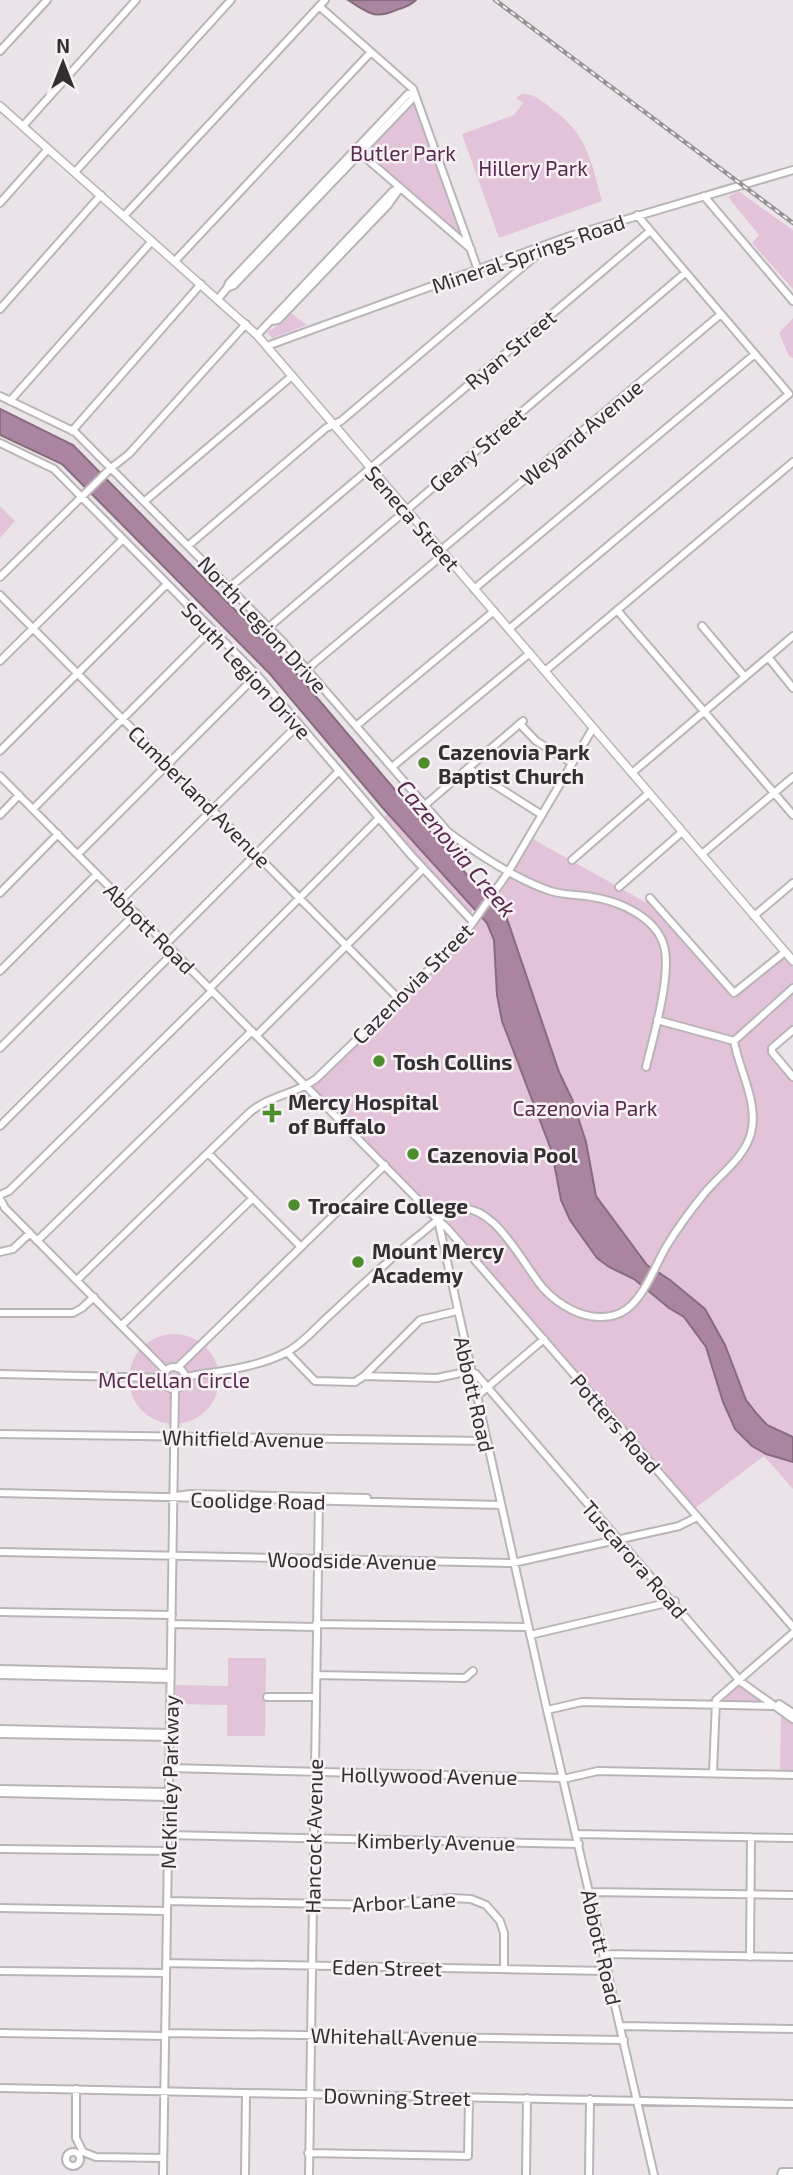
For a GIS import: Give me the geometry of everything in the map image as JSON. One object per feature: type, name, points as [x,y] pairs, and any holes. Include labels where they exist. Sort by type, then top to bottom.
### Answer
[{"type":"main road","name":"Seneca Street","points":[[0,106],[257,335],[790,956]]},
{"type":"street","points":[[0,51],[47,0]]},
{"type":"street","points":[[23,126],[136,0]]},
{"type":"street","points":[[75,172],[231,0]]},
{"type":"street","points":[[124,216],[325,0]]},
{"type":"street","points":[[319,6],[413,89],[478,270]]},
{"type":"street","points":[[175,261],[371,52]]},
{"type":"street","points":[[218,299],[227,288],[234,285],[312,198],[412,99],[414,93]]},
{"type":"street","points":[[0,203],[48,149]]},
{"type":"street","points":[[358,151],[471,249]]},
{"type":"street","name":"Mineral Springs Road","points":[[267,346],[550,244],[637,215],[793,170]]},
{"type":"street","points":[[257,335],[272,321],[278,320],[355,235],[388,205],[400,188]]},
{"type":"street","points":[[0,309],[101,195]]},
{"type":"street","points":[[704,196],[793,301]]},
{"type":"street","points":[[509,629],[791,394],[637,215]]},
{"type":"street","name":"Ryan Street","points":[[230,587],[650,231]]},
{"type":"street","points":[[10,401],[152,241]]},
{"type":"street","points":[[189,545],[326,428],[351,413],[550,244]]},
{"type":"street","name":"Geary Street","points":[[269,627],[685,273]]},
{"type":"street","points":[[72,431],[201,284]]},
{"type":"street","name":"Weyand Avenue","points":[[307,669],[721,314]]},
{"type":"street","points":[[0,577],[168,414],[246,324]]},
{"type":"street","points":[[474,589],[755,354]]},
{"type":"street","points":[[145,501],[292,376]]},
{"type":"street","name":"North Legion Drive","points":[[0,396],[72,431],[145,501],[269,627],[448,832],[509,870],[552,892],[615,902],[648,921],[659,933],[665,953],[657,1020],[646,1067]]},
{"type":"street","name":"South Legion Drive","points":[[0,443],[54,468],[83,496],[257,675],[423,869],[475,919]]},
{"type":"street","points":[[545,671],[793,462]]},
{"type":"street","points":[[0,661],[122,538]]},
{"type":"street","points":[[0,751],[167,584]]},
{"type":"street","name":"Cumberland Avenue","points":[[0,595],[398,998]]},
{"type":"street","points":[[617,610],[793,815]]},
{"type":"street","points":[[356,726],[494,611]]},
{"type":"street","points":[[702,626],[745,677]]},
{"type":"street","points":[[33,809],[212,629]]},
{"type":"street","points":[[632,773],[793,636]]},
{"type":"street","points":[[392,768],[530,653]]},
{"type":"street","points":[[768,657],[793,688]]},
{"type":"street","points":[[78,855],[257,675]]},
{"type":"street","points":[[425,805],[521,723],[536,741],[572,763]]},
{"type":"street","points":[[122,899],[299,724]]},
{"type":"street","name":"Cazenovia Street","points":[[307,1086],[455,944],[475,919],[509,870],[593,728]]},
{"type":"street","points":[[468,768],[542,815]]},
{"type":"street","points":[[166,944],[339,771]]},
{"type":"street","name":"Abbott Road","points":[[0,776],[438,1220],[513,1563],[654,2175]]},
{"type":"street","points":[[702,854],[793,777]]},
{"type":"street","points":[[572,860],[649,793]]},
{"type":"street","points":[[0,815],[19,796]]},
{"type":"street","points":[[177,1368],[185,1377],[183,1385],[175,1389],[166,1385],[165,1375],[122,1325],[5,1208],[0,1197],[211,990],[380,818]]},
{"type":"street","points":[[619,887],[682,832]]},
{"type":"street","points":[[0,893],[58,834]]},
{"type":"street","points":[[37,1241],[423,869]]},
{"type":"street","points":[[0,971],[97,874]]},
{"type":"street","points":[[754,916],[793,883]]},
{"type":"street","points":[[650,898],[734,993],[790,956]]},
{"type":"street","points":[[0,1048],[136,913]]},
{"type":"street","points":[[0,1126],[174,952]]},
{"type":"street","points":[[734,1041],[793,988]]},
{"type":"street","points":[[657,1020],[734,1041]]},
{"type":"street","points":[[793,1030],[772,1048],[772,1052],[793,1077]]},
{"type":"street","points":[[185,1377],[262,1362],[287,1352],[398,1252],[438,1220],[452,1211],[464,1209],[491,1221],[541,1286],[559,1303],[575,1312],[601,1317],[619,1314],[633,1303],[690,1212],[741,1154],[750,1137],[753,1110],[737,1061],[734,1041]]},
{"type":"street","points":[[77,1280],[260,1103],[307,1086]]},
{"type":"street","points":[[208,1153],[301,1248]]},
{"type":"street","points":[[0,1374],[165,1375],[172,1368],[177,1368],[385,1165]]},
{"type":"street","points":[[122,1325],[252,1199]]},
{"type":"street","name":"Potters Road","points":[[438,1220],[544,1339],[793,1630]]},
{"type":"street","points":[[0,1252],[13,1249],[30,1233]]},
{"type":"street","points":[[0,1313],[73,1313],[94,1297]]},
{"type":"street","points":[[287,1352],[315,1381],[355,1382],[419,1320],[457,1311]]},
{"type":"street","points":[[476,1397],[544,1339]]},
{"type":"street","points":[[364,1376],[437,1378],[470,1371]]},
{"type":"street","name":"Tuscarora Road","points":[[470,1371],[493,1389],[741,1679],[793,1719]]},
{"type":"street","name":"McKinley Parkway","points":[[163,2175],[175,1389]]},
{"type":"street","name":"Whitfield Avenue","points":[[0,1434],[486,1441]]},
{"type":"street","name":"Coolidge Road","points":[[0,1493],[183,1494],[500,1502]]},
{"type":"street","name":"Hancock Avenue","points":[[309,2175],[319,1499]]},
{"type":"street","name":"Woodside Avenue","points":[[0,1552],[513,1563],[679,1527],[697,1517]]},
{"type":"street","points":[[171,1624],[529,1631],[674,1601]]},
{"type":"street","points":[[0,1612],[172,1615]]},
{"type":"street","points":[[713,1773],[714,1704],[793,1630]]},
{"type":"street","points":[[0,1669],[11,1672],[170,1676]]},
{"type":"street","points":[[316,1675],[466,1678],[473,1671]]},
{"type":"street","points":[[0,1675],[11,1672]]},
{"type":"street","points":[[267,1697],[315,1697]]},
{"type":"street","points":[[547,1710],[582,1702],[777,1706]]},
{"type":"street","name":"Tuscarora Road","points":[[777,1706],[793,1713]]},
{"type":"street","points":[[0,1732],[170,1735]]},
{"type":"street","name":"Hollywood Avenue","points":[[169,1768],[563,1779],[598,1771],[793,1775]]},
{"type":"street","points":[[0,1791],[168,1794]]},
{"type":"street","points":[[576,1834],[793,1838]]},
{"type":"street","name":"Kimberly Avenue","points":[[168,1835],[579,1844]]},
{"type":"street","points":[[750,1956],[751,1837]]},
{"type":"street","points":[[0,1849],[168,1851]]},
{"type":"street","points":[[590,1892],[793,1895]]},
{"type":"street","name":"Arbor Lane","points":[[167,1901],[397,1905],[451,1898],[477,1900],[493,1910],[500,1921],[503,1933],[503,1969]]},
{"type":"street","points":[[0,1908],[167,1911]]},
{"type":"street","points":[[604,1954],[793,1957]]},
{"type":"street","name":"Eden Street","points":[[166,1963],[608,1971]]},
{"type":"street","points":[[0,1972],[166,1973]]},
{"type":"street","points":[[621,2026],[793,2029]]},
{"type":"street","name":"Whitehall Avenue","points":[[0,2033],[624,2040]]},
{"type":"street","name":"Downing Street","points":[[0,2088],[793,2104]]},
{"type":"street","points":[[76,2089],[76,2138],[80,2152],[96,2157],[163,2158]]},
{"type":"street","points":[[244,2175],[246,2093]]},
{"type":"street","points":[[308,2153],[468,2156],[469,2097]]},
{"type":"street","points":[[526,2175],[527,2098]]},
{"type":"street","points":[[589,2175],[590,2099]]},
{"type":"street","points":[[782,2175],[782,2172],[793,2172]]},
{"type":"green space","name":"Hillery Park","points":[[522,94],[541,100],[573,128],[591,160],[602,201],[499,238],[462,134],[514,115],[523,103],[516,98]]},
{"type":"green space","name":"Butler Park","points":[[411,103],[414,104],[465,240],[364,153]]},
{"type":"green space","points":[[738,191],[793,230],[793,289],[752,243],[759,235],[728,197]]},
{"type":"green space","points":[[291,313],[307,325],[272,338],[267,332],[282,323]]},
{"type":"green space","points":[[793,318],[793,358],[789,356],[779,333]]},
{"type":"green space","points":[[0,506],[15,521],[0,538]]},
{"type":"green space","points":[[413,794],[446,834],[464,848],[454,859],[405,801]]},
{"type":"green space","points":[[388,814],[474,909],[470,914],[383,818]]},
{"type":"green space","name":"Cazenovia Park","points":[[531,838],[645,902],[648,900],[733,998],[783,955],[793,967],[793,1025],[767,1049],[793,1080],[793,1489],[764,1456],[694,1509],[435,1213],[312,1087],[453,953],[501,893]]},
{"type":"green space","name":"McClellan Circle","points":[[174,1334],[191,1337],[206,1347],[216,1362],[219,1379],[216,1396],[206,1411],[191,1421],[174,1424],[157,1421],[142,1411],[132,1396],[129,1379],[132,1362],[142,1347],[157,1337]]},
{"type":"green space","points":[[228,1658],[266,1658],[265,1736],[227,1736],[227,1705],[176,1704],[176,1685],[228,1686]]},
{"type":"green space","points":[[739,1683],[761,1701],[721,1702],[720,1700]]},
{"type":"green space","points":[[781,1714],[793,1722],[793,1772],[780,1771]]},
{"type":"shaded area","points":[[348,0],[416,0],[388,13],[376,14]]},
{"type":"shaded area","points":[[0,409],[73,445],[291,667],[484,895],[503,907],[559,1072],[572,1099],[586,1142],[596,1196],[647,1265],[705,1309],[725,1345],[746,1400],[767,1425],[793,1437],[793,1462],[766,1454],[752,1446],[735,1429],[723,1402],[706,1347],[684,1317],[634,1279],[597,1258],[570,1220],[561,1200],[552,1152],[502,1021],[497,995],[494,940],[487,923],[382,807],[270,674],[62,464],[0,435]]},
{"type":"railway","points":[[495,0],[793,223]]},
{"type":"place","name":"Cazenovia Park Baptist Church","points":[[424,763]]},
{"type":"place","name":"Tosh Collins","points":[[379,1061]]},
{"type":"place","name":"Mercy Hospital of Buffalo","points":[[272,1113]]},
{"type":"place","name":"Cazenovia Pool","points":[[413,1154]]},
{"type":"place","name":"Trocaire College","points":[[294,1205]]},
{"type":"place","name":"Mount Mercy Academy","points":[[358,1262]]},
{"type":"water label","name":"Cazenovia Creek","points":[[457,848]]}]
